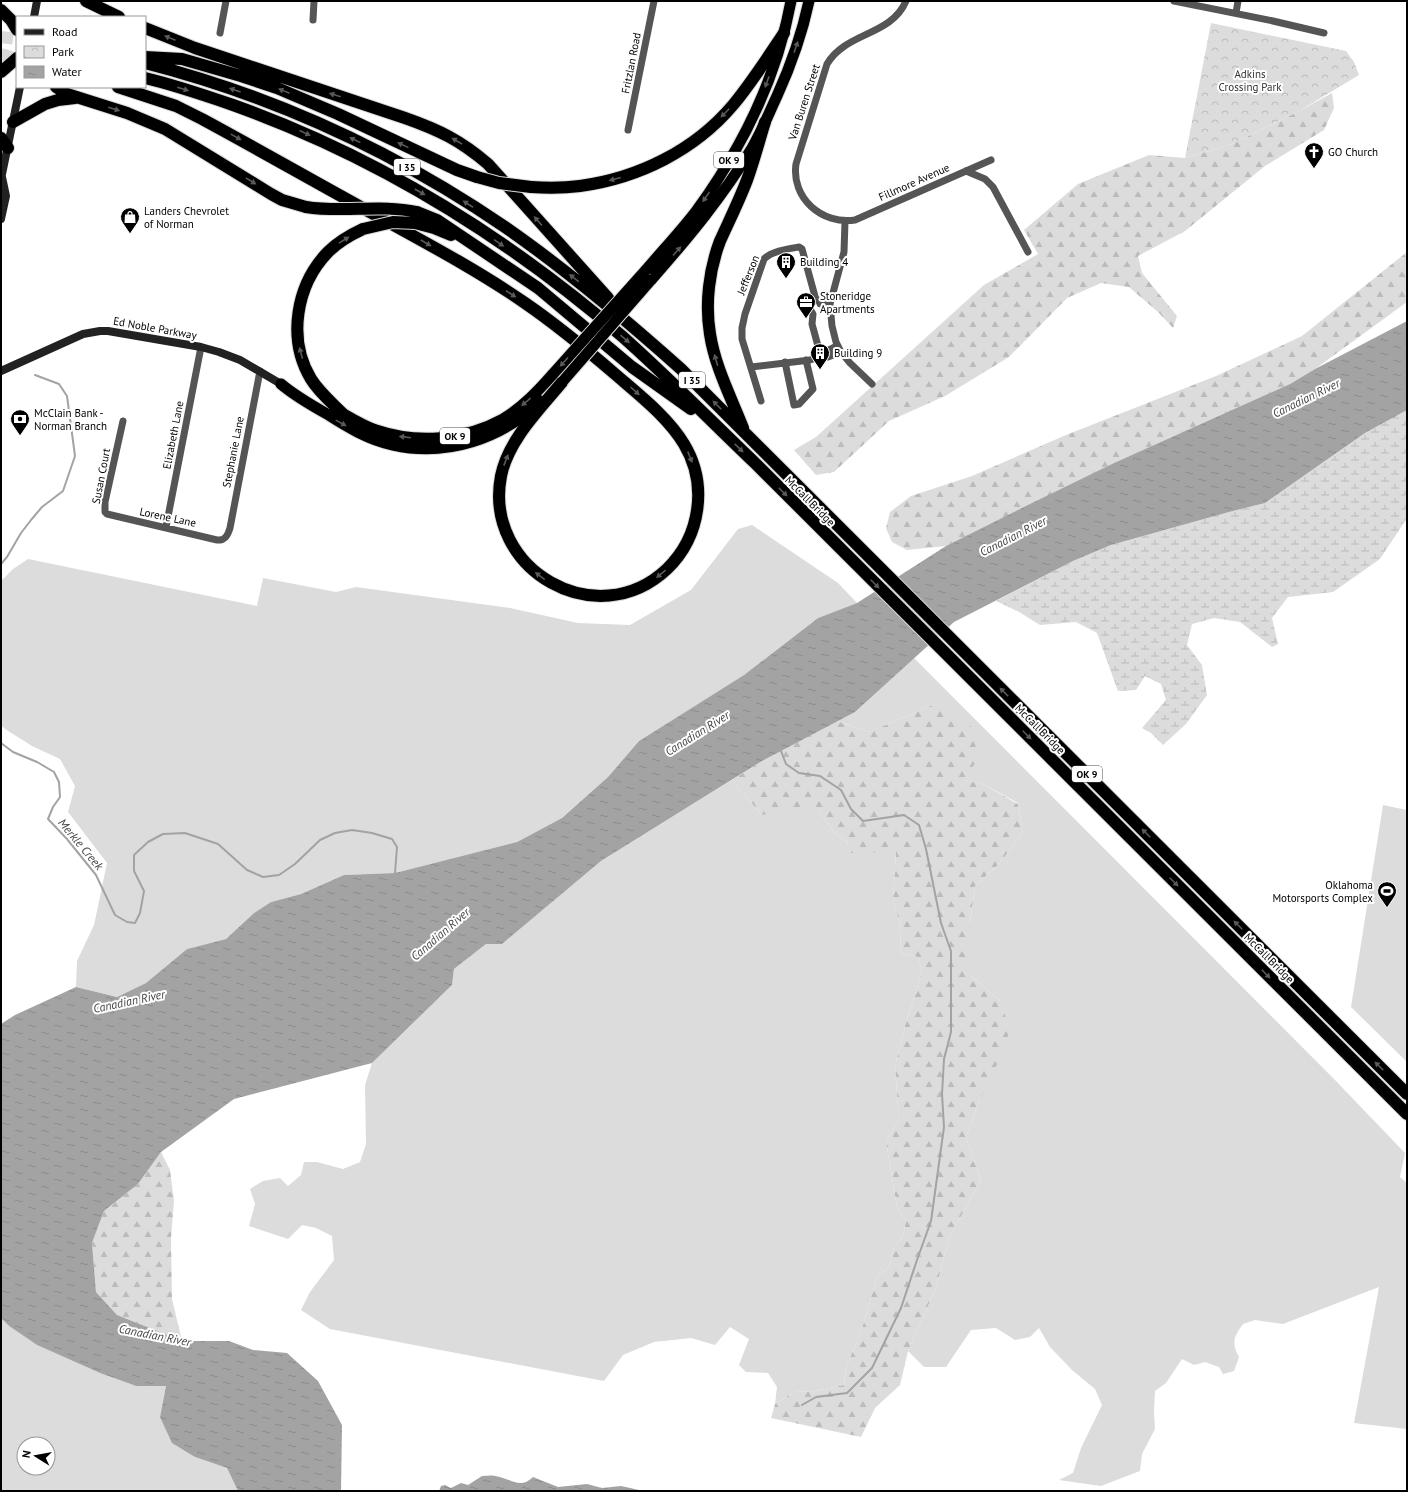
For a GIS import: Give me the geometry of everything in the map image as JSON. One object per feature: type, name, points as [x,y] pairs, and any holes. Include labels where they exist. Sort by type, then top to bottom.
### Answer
[{"type":"highway","points":[[86,1],[117,16]]},
{"type":"highway","name":"OK 9","points":[[722,431],[632,367],[563,308],[511,269],[416,218],[363,229],[338,244],[320,260],[308,280],[300,303],[298,316],[298,342],[304,366],[317,388],[342,413],[361,424],[390,434],[419,438],[454,436],[471,432],[503,419],[520,407],[538,391],[558,378],[648,275],[696,211],[738,145],[765,89],[784,32],[791,1]]},
{"type":"highway","name":"OK 9","points":[[745,433],[717,366],[710,334],[708,302],[711,273],[720,243],[747,181],[765,122],[792,61],[809,1]]},
{"type":"highway","points":[[1,10],[11,20],[16,28]]},
{"type":"highway","points":[[146,28],[195,48],[431,127],[469,148],[488,164],[637,330]]},
{"type":"highway","points":[[146,57],[182,59],[277,88],[338,114],[457,170],[477,177],[499,183],[556,188],[580,186],[628,175],[668,158],[685,147],[706,131],[733,105],[784,32]]},
{"type":"highway","points":[[1,72],[16,59]]},
{"type":"highway","name":"I 35","points":[[146,63],[200,78],[272,103],[347,136],[432,181],[505,227],[578,282],[637,330],[680,369],[745,433]]},
{"type":"highway","name":"I 35","points":[[146,78],[210,97],[288,126],[362,160],[427,196],[514,252],[582,304],[661,372],[722,431]]},
{"type":"highway","points":[[58,88],[76,98],[127,113],[165,129],[271,194],[288,202],[320,209],[396,209],[416,218]]},
{"type":"highway","points":[[121,88],[170,104],[202,119],[477,272],[524,302],[560,328],[636,392],[669,424],[682,441],[696,471],[698,486],[697,514],[692,532],[676,559],[666,570],[654,579],[632,590],[613,595],[601,596],[578,594],[566,590],[540,577],[530,568],[514,549],[507,535],[500,507],[499,491],[504,463],[510,450],[558,378]]},
{"type":"highway","points":[[13,122],[45,104],[56,100],[76,98]]},
{"type":"highway","points":[[648,275],[686,241],[717,200],[753,146],[765,122]]},
{"type":"highway","points":[[281,384],[295,396],[363,435],[392,445],[435,448],[466,444],[497,433],[514,424],[538,404],[558,378]]},
{"type":"highway","points":[[281,384],[298,390],[342,413]]},
{"type":"highway","name":"McCall Bridge","points":[[722,431],[1407,1114]]},
{"type":"highway","name":"McCall Bridge","points":[[745,433],[1407,1094]]},
{"type":"main road","points":[[34,16],[37,1]]},
{"type":"main road","points":[[1,219],[6,196],[2,178],[4,143],[13,122],[20,88]]},
{"type":"main road","name":"Ed Noble Parkway","points":[[1,371],[83,334],[100,331],[116,332],[201,347],[231,356],[281,384]]},
{"type":"street","points":[[220,33],[226,1]]},
{"type":"street","points":[[313,20],[314,1]]},
{"type":"street","name":"Fritzlan Road","points":[[628,130],[654,1]]},
{"type":"street","name":"Van Buren Street","points":[[845,221],[825,216],[816,211],[806,202],[799,190],[796,180],[795,170],[798,156],[824,72],[830,59],[839,49],[851,41],[890,23],[902,10],[906,1]]},
{"type":"street","points":[[1174,1],[1236,13],[1324,34]]},
{"type":"street","points":[[1236,13],[1238,1]]},
{"type":"street","name":"Fillmore Avenue","points":[[845,221],[856,220],[991,160]]},
{"type":"street","points":[[966,171],[989,182],[993,186],[1028,252]]},
{"type":"street","points":[[845,221],[844,252],[830,301],[832,326],[839,349],[850,363],[872,384]]},
{"type":"street","name":"Jefferson","points":[[761,401],[742,340],[742,328],[745,314],[764,259],[768,255],[790,248],[799,247],[802,249],[817,300],[812,301],[810,310],[813,314],[812,324],[823,356]]},
{"type":"street","points":[[817,300],[821,298],[830,301]]},
{"type":"street","name":"Elizabeth Lane","points":[[166,527],[201,347]]},
{"type":"street","points":[[751,367],[806,360],[823,356],[827,351],[839,349]]},
{"type":"street","points":[[784,362],[794,405],[799,404],[813,389],[806,360]]},
{"type":"street","name":"Stephanie Lane","points":[[227,536],[230,528],[260,371]]},
{"type":"street","name":"Susan Court","points":[[105,512],[105,502],[123,421]]},
{"type":"street","name":"Lorene Lane","points":[[105,512],[113,516],[217,540],[222,540],[227,536]]},
{"type":"green space","name":"Adkins Crossing Park","points":[[1211,23],[1346,51],[1354,62],[1359,75],[1299,111],[1232,144],[1185,158]]},
{"type":"green space","points":[[1332,93],[1334,108],[1324,130],[1265,166],[1185,231],[1138,256],[1142,273],[1177,316],[1173,328],[1158,312],[1129,287],[1101,283],[1067,298],[1009,357],[945,396],[889,421],[834,472],[816,475],[794,450],[816,437],[984,285],[1038,254],[1024,230],[1078,184],[1149,155],[1185,158],[1232,144]]},
{"type":"green space","points":[[1407,252],[1407,302],[1315,369],[1290,384],[1114,463],[946,546],[907,550],[892,542],[886,528],[890,512],[911,496],[972,476],[1066,435],[1216,376],[1302,336]]},
{"type":"green space","points":[[1407,410],[1407,518],[1380,559],[1333,592],[1288,597],[1272,618],[1278,644],[1272,647],[1240,622],[1214,618],[1192,624],[1187,645],[1202,665],[1207,695],[1186,724],[1163,745],[1151,733],[1142,728],[1166,700],[1161,684],[1145,676],[1136,690],[1118,691],[1097,633],[1076,622],[1040,625],[1019,612],[996,601],[1073,561],[1111,545],[1265,503],[1365,433]]},
{"type":"green space","points":[[752,525],[838,583],[857,603],[818,618],[744,675],[639,741],[608,777],[562,818],[517,842],[395,873],[344,875],[301,894],[271,902],[254,913],[226,939],[187,949],[146,983],[117,997],[76,987],[77,961],[94,925],[107,863],[68,812],[75,786],[60,759],[32,746],[1,725],[1,581],[13,569],[28,559],[257,606],[263,578],[336,592],[356,587],[510,608],[578,623],[630,625],[691,590],[738,529]]},
{"type":"green space","points":[[914,658],[1334,1079],[1405,1153],[1400,1177],[1407,1183],[1407,1429],[1354,1423],[1379,1287],[1283,1324],[1255,1320],[1243,1324],[1237,1333],[1234,1343],[1239,1357],[1234,1371],[1223,1374],[1219,1367],[1205,1362],[1194,1365],[1182,1359],[1166,1383],[1155,1391],[1155,1429],[1142,1454],[1140,1471],[1101,1486],[1059,1480],[1073,1473],[1081,1448],[1102,1405],[1095,1389],[1072,1370],[1050,1347],[1039,1328],[1030,1337],[1015,1340],[996,1328],[971,1330],[946,1367],[924,1367],[908,1351],[936,1288],[949,1238],[981,1180],[966,1137],[980,1099],[1000,1001],[970,975],[970,923],[975,886],[998,865],[1023,833],[1018,803],[981,783],[962,780],[935,704],[869,732],[837,721],[855,712]]},
{"type":"green space","points":[[935,704],[975,729],[976,762],[963,780],[981,783],[1018,804],[1023,833],[998,865],[975,886],[970,923],[970,975],[1000,1001],[1010,1029],[1002,1054],[980,1099],[966,1137],[981,1180],[949,1238],[936,1288],[908,1351],[900,1385],[875,1408],[861,1437],[771,1418],[775,1404],[794,1392],[815,1391],[844,1385],[846,1367],[861,1332],[877,1277],[889,1267],[894,1247],[902,1238],[906,1222],[897,1207],[886,1141],[899,1120],[895,1066],[905,1026],[922,972],[918,957],[900,953],[901,928],[893,899],[896,852],[850,853],[847,842],[833,831],[818,810],[791,811],[762,815],[732,780],[762,761],[837,721],[869,732]]},
{"type":"green space","points":[[732,780],[762,815],[791,810],[818,810],[833,831],[847,842],[850,852],[896,852],[893,899],[901,928],[900,953],[918,957],[922,972],[905,1026],[895,1066],[899,1120],[886,1141],[897,1207],[906,1222],[902,1238],[894,1247],[889,1267],[877,1277],[861,1332],[846,1367],[844,1385],[815,1391],[794,1392],[775,1404],[777,1387],[768,1373],[746,1372],[739,1365],[749,1339],[730,1327],[715,1345],[691,1338],[654,1342],[623,1355],[604,1381],[330,1329],[301,1310],[310,1292],[334,1260],[332,1236],[316,1228],[302,1225],[288,1239],[249,1226],[255,1204],[250,1189],[263,1181],[280,1178],[288,1186],[301,1175],[304,1162],[317,1162],[343,1169],[360,1162],[366,1144],[365,1085],[372,1063],[452,985],[454,969],[486,944],[502,944],[601,861]]},
{"type":"green space","name":"Oklahoma Motorsports Complex","points":[[1383,805],[1407,810],[1407,1062],[1351,1007]]},
{"type":"green space","points":[[161,1152],[170,1170],[174,1201],[171,1238],[172,1299],[182,1341],[117,1315],[96,1292],[92,1243],[104,1211],[138,1184]]},
{"type":"green space","points":[[1,1318],[9,1326],[37,1345],[100,1373],[136,1386],[166,1386],[160,1417],[195,1457],[227,1468],[238,1491],[1,1491]]},
{"type":"water","name":"Canadian River","points":[[1407,321],[1407,410],[1365,433],[1265,503],[1111,545],[1073,561],[954,622],[855,712],[762,761],[601,861],[502,944],[486,944],[454,969],[452,985],[372,1063],[234,1099],[161,1152],[138,1184],[104,1211],[92,1243],[96,1292],[117,1315],[182,1341],[229,1341],[253,1350],[287,1353],[318,1381],[342,1425],[341,1491],[238,1491],[227,1468],[195,1457],[172,1443],[160,1417],[166,1386],[136,1386],[100,1373],[37,1345],[9,1326],[1,1318],[1,1024],[15,1015],[76,987],[117,997],[146,983],[187,949],[226,939],[254,913],[271,902],[301,894],[344,875],[395,873],[517,842],[562,818],[608,777],[639,741],[744,675],[818,618],[857,603],[946,546],[1114,463],[1290,384],[1315,369]]},
{"type":"water","points":[[482,1476],[500,1477],[519,1483],[524,1483],[533,1477],[558,1487],[587,1484],[602,1488],[621,1486],[643,1491],[439,1491],[441,1486],[445,1485],[451,1488],[461,1483],[468,1485]]},
{"type":"waterway","name":"Merkle Creek","points":[[1,564],[7,557],[21,533],[42,507],[63,491],[75,456],[67,396],[59,384],[35,375]]},
{"type":"waterway","name":"Merkle Creek","points":[[1,743],[13,752],[37,762],[54,772],[59,782],[60,797],[53,807],[48,819],[67,839],[96,875],[115,915],[127,922],[135,923],[140,913],[144,891],[134,871],[134,855],[148,842],[163,834],[185,833],[218,844],[247,870],[263,877],[279,875],[295,864],[320,840],[335,833],[352,830],[372,833],[392,839],[397,847],[396,876]]},
{"type":"waterway","points":[[781,751],[786,764],[799,773],[820,776],[841,790],[851,809],[863,821],[904,815],[919,825],[926,849],[941,923],[951,951],[951,1032],[944,1059],[942,1094],[944,1127],[931,1221],[901,1308],[872,1368],[847,1393],[816,1397],[802,1405]]},
{"type":"tunnel","points":[[1,37],[16,39]]},
{"type":"tunnel","points":[[1,54],[16,59]]},
{"type":"place","name":"GO Church","points":[[1314,169]]},
{"type":"place","name":"Landers Chevrolet of Norman","points":[[130,234]]},
{"type":"place","name":"Building 4","points":[[786,279]]},
{"type":"place","name":"Stoneridge Apartments","points":[[806,319]]},
{"type":"place","name":"Building 9","points":[[820,370]]},
{"type":"place","name":"McClain Bank - Norman Branch","points":[[20,436]]},
{"type":"place","name":"Oklahoma Motorsports Complex","points":[[1387,908]]}]
